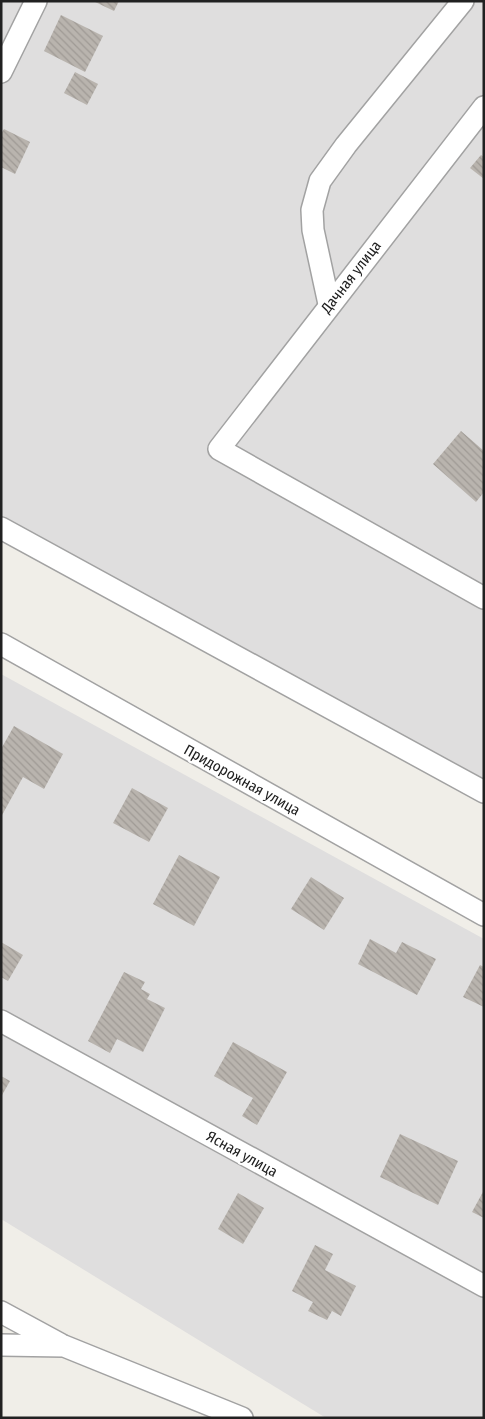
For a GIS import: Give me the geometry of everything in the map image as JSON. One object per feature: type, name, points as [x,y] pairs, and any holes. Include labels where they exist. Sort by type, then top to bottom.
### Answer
[{"type":"street","points":[[1,72],[36,1]]},
{"type":"street","points":[[329,304],[313,230],[312,210],[320,181],[346,145],[463,1]]},
{"type":"street","name":"Дачная улица","points":[[484,107],[329,304],[219,448],[484,598]]},
{"type":"street","points":[[1,528],[484,792]]},
{"type":"street","name":"Придорожная улица","points":[[1,644],[484,915]]},
{"type":"street","name":"Ясная улица","points":[[1,1021],[484,1286]]},
{"type":"street","points":[[1,1312],[64,1346],[242,1418]]},
{"type":"street","points":[[1,1345],[64,1346]]},
{"type":"shaded area","points":[[1,1],[484,1],[484,796],[1,529]]},
{"type":"shaded area","points":[[1,674],[484,939],[484,1418],[326,1418],[1,1219]]},
{"type":"building","points":[[93,1],[119,1],[114,11]]},
{"type":"building","points":[[61,15],[103,36],[85,72],[44,51]]},
{"type":"building","points":[[75,72],[98,84],[87,105],[64,93]]},
{"type":"building","points":[[4,129],[30,142],[15,174],[1,167],[1,134]]},
{"type":"building","points":[[481,155],[484,157],[484,179],[470,168]]},
{"type":"building","points":[[461,431],[484,451],[484,492],[476,502],[433,464]]},
{"type":"building","points":[[14,726],[63,754],[44,789],[23,777],[1,817],[1,749]]},
{"type":"building","points":[[132,788],[168,808],[149,842],[113,823]]},
{"type":"building","points":[[179,855],[220,877],[194,926],[153,904]]},
{"type":"building","points":[[311,877],[344,898],[324,930],[291,909]]},
{"type":"building","points":[[370,939],[396,953],[402,942],[436,959],[417,995],[358,964]]},
{"type":"building","points":[[1,942],[23,955],[8,981],[1,977]]},
{"type":"building","points":[[480,965],[484,967],[484,1007],[463,997]]},
{"type":"building","points":[[124,972],[145,982],[141,989],[150,994],[147,999],[165,1008],[143,1052],[117,1039],[110,1053],[88,1041]]},
{"type":"building","points":[[233,1042],[287,1072],[257,1125],[242,1116],[253,1098],[214,1076]]},
{"type":"building","points":[[1,1076],[10,1081],[1,1097]]},
{"type":"building","points":[[400,1134],[458,1161],[438,1205],[380,1177]]},
{"type":"building","points":[[484,1190],[484,1218],[472,1212]]},
{"type":"building","points":[[238,1193],[264,1208],[243,1244],[218,1229]]},
{"type":"building","points":[[315,1245],[333,1254],[325,1270],[356,1286],[341,1316],[332,1311],[327,1320],[308,1311],[313,1302],[292,1291]]}]
